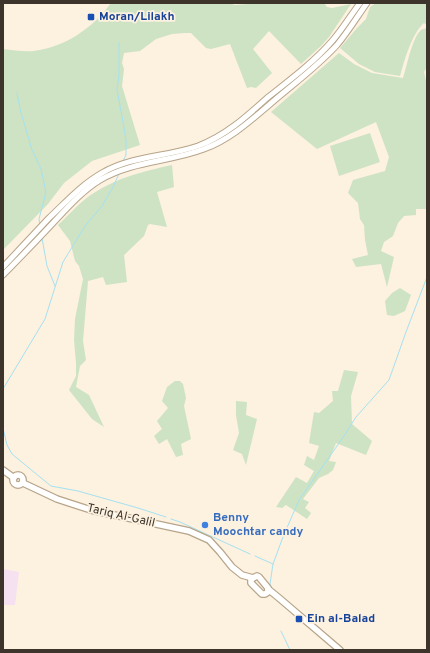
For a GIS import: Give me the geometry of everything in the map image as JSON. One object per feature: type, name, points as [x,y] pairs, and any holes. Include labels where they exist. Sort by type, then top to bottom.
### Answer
[{"type":"main road","points":[[3,267],[72,195],[96,176],[108,169],[127,162],[197,146],[213,140],[234,126],[305,67],[326,47],[340,32],[360,3]]},
{"type":"main road","points":[[3,275],[76,199],[90,187],[111,175],[129,168],[199,152],[220,142],[237,131],[327,55],[344,35],[367,3]]},
{"type":"main road","name":"Tariq Al-Galil","points":[[3,470],[14,478],[17,475],[21,476],[23,482],[57,499],[90,510],[189,531],[209,540],[232,570],[242,577],[252,580]]},
{"type":"main road","points":[[268,591],[262,594],[253,586],[252,580],[257,576],[259,577],[268,591],[277,596],[340,650]]},
{"type":"shaded area","points":[[3,569],[19,572],[15,605],[3,605]]},
{"type":"green space","points":[[111,3],[229,3],[235,5],[258,3],[324,3],[327,7],[332,8],[351,4],[329,37],[301,64],[269,31],[253,49],[272,73],[256,88],[247,88],[230,44],[211,49],[206,48],[191,33],[172,34],[156,39],[140,51],[124,53],[122,63],[124,69],[122,86],[140,145],[92,161],[64,183],[48,204],[3,250],[3,49],[34,51],[45,49],[67,41],[87,28]]},
{"type":"green space","points":[[376,3],[427,3],[427,25],[424,23],[416,33],[409,48],[400,76],[375,72],[359,64],[340,48],[366,19],[370,7]]},
{"type":"green space","points":[[427,28],[427,67],[424,72],[427,82],[427,209],[416,209],[416,215],[404,216],[398,223],[393,236],[384,242],[381,251],[394,257],[387,287],[381,264],[356,267],[352,259],[368,255],[364,225],[360,219],[358,203],[348,193],[353,180],[385,171],[389,157],[376,122],[317,149],[271,112],[339,53],[354,64],[372,73],[403,78],[415,39],[421,30]]},
{"type":"green space","points":[[370,133],[380,162],[339,176],[330,146]]},
{"type":"green space","points":[[172,165],[174,187],[157,192],[167,227],[150,224],[148,225],[144,236],[124,255],[127,282],[106,285],[103,277],[88,281],[83,341],[86,360],[80,366],[76,387],[89,395],[104,427],[92,419],[69,390],[76,376],[74,340],[75,319],[83,279],[79,266],[75,261],[70,241],[58,225],[84,200],[98,190],[118,180]]},
{"type":"green space","points":[[400,288],[411,295],[405,311],[394,316],[387,315],[385,301],[392,293]]},
{"type":"green space","points":[[344,370],[358,372],[351,396],[352,424],[372,441],[366,455],[336,443],[329,461],[336,462],[333,470],[319,478],[303,499],[309,502],[305,508],[311,513],[307,519],[286,505],[282,508],[276,507],[296,477],[307,483],[314,471],[304,465],[307,456],[314,460],[319,446],[309,443],[314,412],[319,413],[333,401],[332,391],[338,391]]},
{"type":"green space","points":[[175,381],[180,381],[183,384],[186,398],[184,406],[191,439],[181,444],[183,455],[176,457],[167,439],[159,444],[154,436],[162,429],[157,421],[168,408],[162,401],[167,387]]},
{"type":"green space","points":[[236,401],[247,402],[246,415],[257,419],[246,465],[242,454],[233,450],[239,433],[236,415]]},
{"type":"waterway","points":[[119,43],[119,75],[117,90],[126,140],[126,155],[123,161]]},
{"type":"waterway","points":[[17,93],[32,150],[41,169],[46,192],[39,219],[40,225]]},
{"type":"waterway","points":[[3,389],[45,319],[63,262],[85,226],[102,206],[119,174]]},
{"type":"waterway","points":[[42,238],[47,266],[55,286]]},
{"type":"waterway","points":[[271,588],[270,584],[273,564],[299,500],[356,417],[389,380],[427,277]]},
{"type":"waterway","points":[[3,428],[7,445],[12,454],[51,486],[78,491],[166,517]]},
{"type":"waterway","points":[[171,519],[250,554]]},
{"type":"waterway","points":[[255,556],[273,564]]},
{"type":"waterway","points":[[281,631],[290,650]]},
{"type":"place","name":"Moran/Lilakh","points":[[91,17]]},
{"type":"place","name":"Benny Moochtar candy","points":[[205,525]]},
{"type":"place","name":"Ein al-Balad","points":[[299,619]]}]
